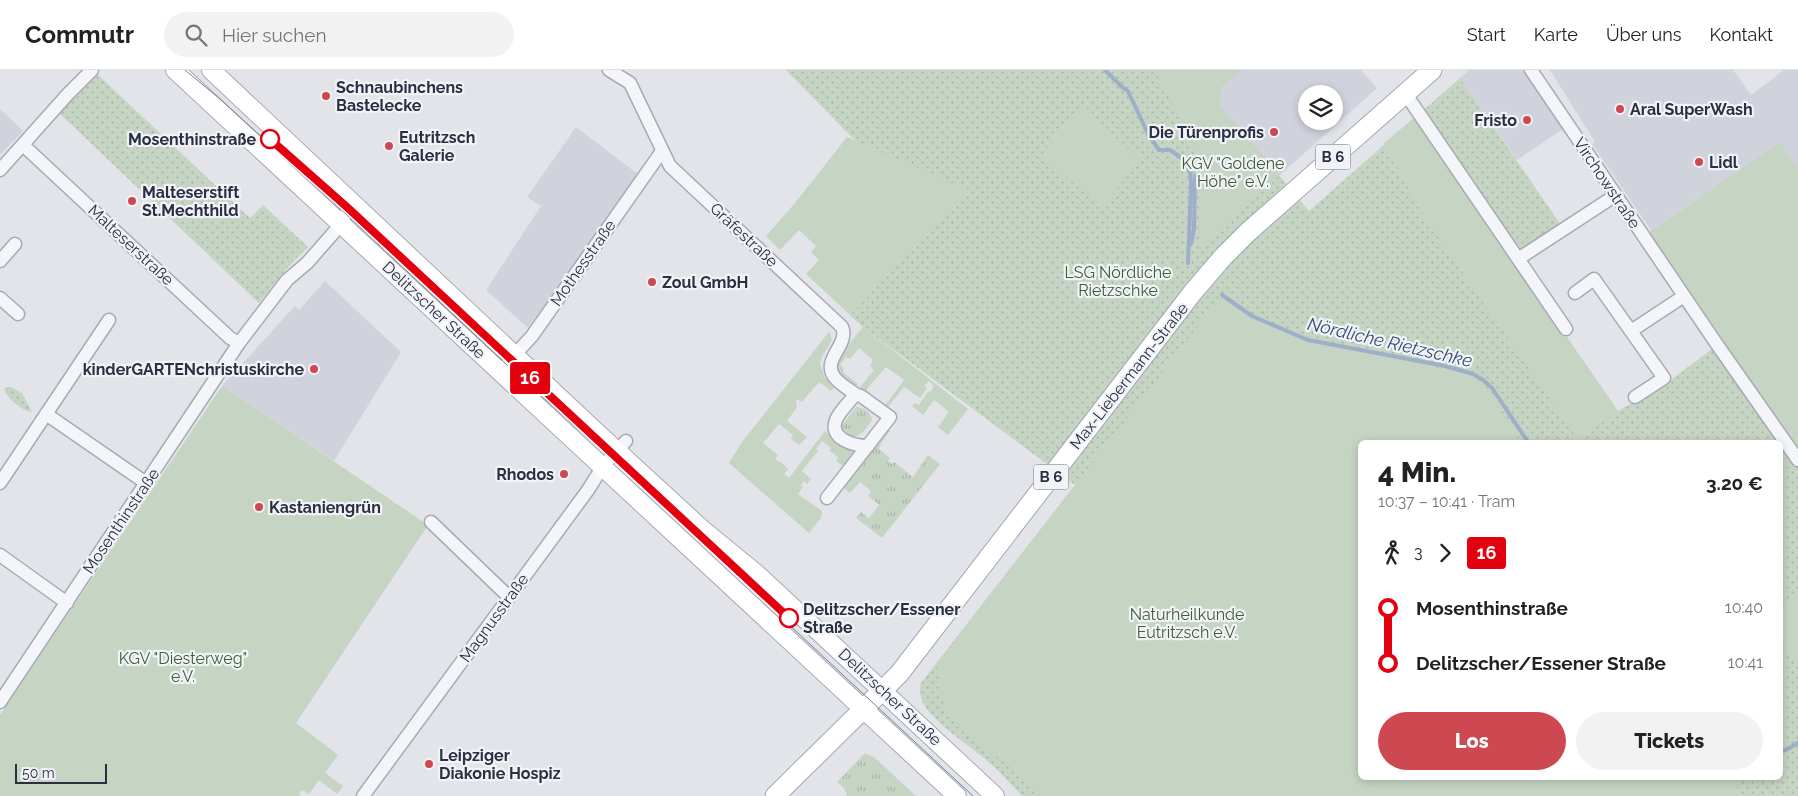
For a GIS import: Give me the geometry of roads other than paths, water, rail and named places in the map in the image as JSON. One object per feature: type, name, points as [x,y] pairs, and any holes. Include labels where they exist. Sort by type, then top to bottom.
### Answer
[{"type":"main road","name":"Delitzscher Straße","points":[[175,70],[957,796]]},
{"type":"main road","name":"Delitzscher Straße","points":[[211,70],[514,355],[622,446],[703,530],[758,575],[995,796]]},
{"type":"main road","name":"Max-Liebermann-Straße","points":[[863,709],[902,670],[1193,292],[1224,257],[1248,232],[1432,70]]},
{"type":"main road","name":"B 6","points":[[775,796],[863,709]]},
{"type":"street","points":[[0,170],[92,70]]},
{"type":"street","name":"Gräfestraße","points":[[609,70],[630,83],[670,166],[842,327],[844,332],[843,338],[833,356],[830,367],[834,377],[890,417],[827,498]]},
{"type":"street","name":"Virchowstraße","points":[[1530,70],[1798,460]]},
{"type":"street","points":[[1405,93],[1566,329]]},
{"type":"street","name":"Malteserstraße","points":[[24,145],[230,338],[239,343]]},
{"type":"street","name":"Mothesstraße","points":[[500,371],[532,336],[662,151]]},
{"type":"street","points":[[1518,259],[1616,195]]},
{"type":"street","name":"Mosenthinstraße","points":[[0,702],[239,343],[287,280],[307,263],[336,230],[346,214],[349,199]]},
{"type":"street","points":[[0,261],[15,244]]},
{"type":"street","points":[[1575,293],[1594,279],[1664,378],[1635,397]]},
{"type":"street","points":[[1631,332],[1684,296]]},
{"type":"street","points":[[0,298],[18,314]]},
{"type":"street","points":[[0,483],[109,320]]},
{"type":"street","points":[[857,395],[853,397],[836,420],[835,429],[839,436],[852,445],[868,446]]},
{"type":"street","points":[[46,414],[146,483]]},
{"type":"street","name":"Magnusstraße","points":[[363,796],[588,490],[603,466],[622,446]]},
{"type":"street","points":[[431,522],[509,597]]},
{"type":"street","points":[[0,556],[67,603]]},
{"type":"waterway","name":"Nördliche Rietzschke","points":[[1105,70],[1128,91],[1148,134],[1159,150],[1170,150],[1183,159],[1190,172],[1188,263]]},
{"type":"waterway","name":"Nördliche Rietzschke","points":[[1191,244],[1194,229],[1195,176]]},
{"type":"waterway","name":"Nördliche Rietzschke","points":[[1222,295],[1252,316],[1308,340],[1445,366],[1473,374],[1492,388],[1527,440]]},
{"type":"waterway","name":"Nördliche Rietzschke","points":[[1783,750],[1798,743]]},
{"type":"tram line","points":[[185,70],[220,99],[346,214],[973,796]]},
{"type":"tram line","name":"16","points":[[270,139],[348,208],[789,618]]},
{"type":"place","name":"Schnaubinchens Bastelecke","points":[[326,96]]},
{"type":"place","name":"Aral SuperWash","points":[[1620,109]]},
{"type":"place","name":"Fristo","points":[[1527,120]]},
{"type":"place","name":"Die Türenprofis","points":[[1274,132]]},
{"type":"place","name":"Mosenthinstraße","points":[[270,139]]},
{"type":"place","name":"Eutritzsch Galerie","points":[[389,146]]},
{"type":"place","name":"Lidl","points":[[1699,162]]},
{"type":"place","name":"Malteserstift St.Mechthild","points":[[132,201]]},
{"type":"place","name":"Zoul GmbH","points":[[652,282]]},
{"type":"place","name":"kinderGARTENchristuskirche","points":[[314,369]]},
{"type":"place","name":"Rhodos","points":[[564,474]]},
{"type":"place","name":"Kastaniengrün","points":[[259,507]]},
{"type":"place","name":"Delitzscher/Essener Straße","points":[[789,618]]},
{"type":"place","name":"Leipziger Diakonie Hospiz","points":[[429,764]]},
{"type":"park label","name":"KGV \"Goldene Höhe\" e.V.","points":[[1233,172]]},
{"type":"park label","name":"LSG Nördliche Rietzschke","points":[[1118,281]]},
{"type":"park label","name":"Naturheilkunde Eutritzsch e.V.","points":[[1187,623]]},
{"type":"park label","name":"KGV \"Diesterweg\" e.V.","points":[[183,667]]}]
